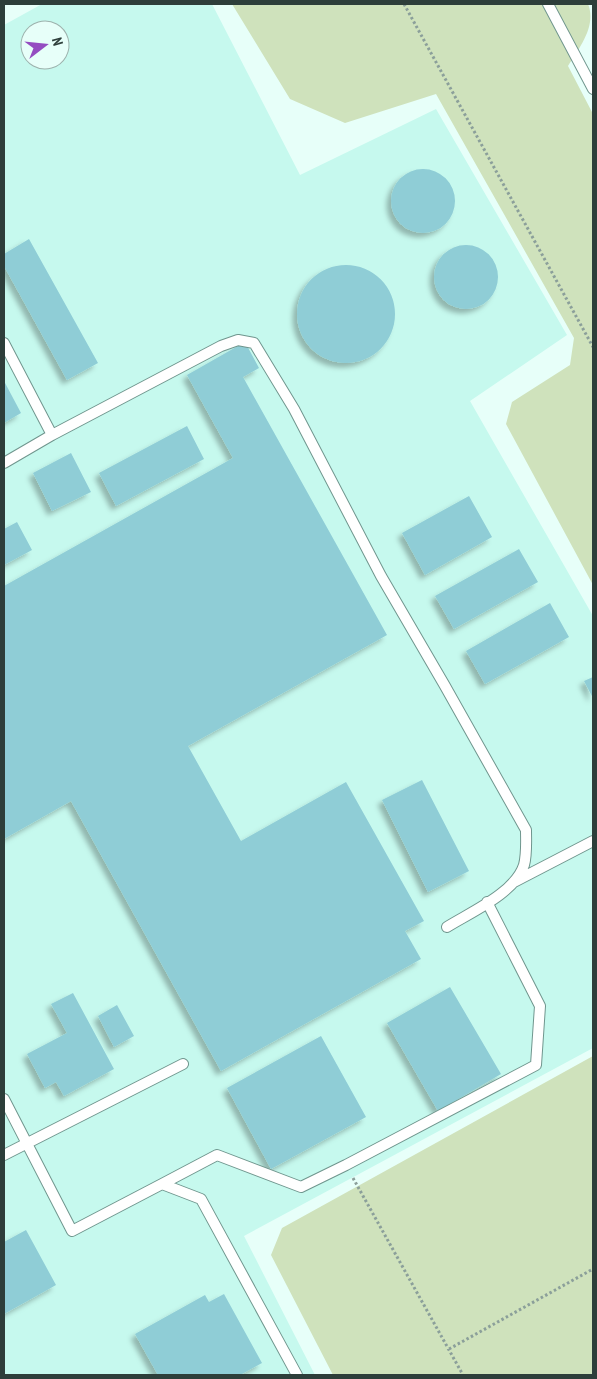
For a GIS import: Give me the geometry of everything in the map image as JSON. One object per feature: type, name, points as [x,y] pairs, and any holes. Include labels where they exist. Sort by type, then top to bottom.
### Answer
[{"type":"lane","points":[[548,4],[593,89]]},
{"type":"lane","points":[[4,463],[52,435],[221,346],[238,340],[254,343],[294,409],[381,576],[526,830],[524,865],[513,882],[501,894],[447,927]]},
{"type":"lane","points":[[4,343],[52,435]]},
{"type":"lane","points":[[513,882],[593,842]]},
{"type":"lane","points":[[4,1099],[72,1231],[217,1155],[301,1187],[536,1065],[540,1006],[487,902]]},
{"type":"lane","points":[[4,1156],[182,1064]]},
{"type":"lane","points":[[162,1184],[201,1200],[297,1375]]},
{"type":"path","points":[[404,4],[593,347]]},
{"type":"path","points":[[346,1165],[463,1375]]},
{"type":"path","points":[[448,1349],[593,1269]]},
{"type":"shaded area","points":[[42,4],[212,4],[300,175],[436,109],[567,335],[470,401],[593,616],[593,1048],[244,1236],[315,1375],[4,1375],[4,25]]},
{"type":"shaded area","points":[[232,4],[588,4],[590,12],[589,29],[568,66],[593,114],[593,585],[506,424],[512,402],[570,365],[574,338],[436,94],[345,123],[290,99]]},
{"type":"shaded area","points":[[593,1056],[593,1375],[333,1375],[271,1255],[282,1228]]},
{"type":"building","points":[[423,169],[441,175],[449,183],[455,201],[449,219],[441,227],[423,233],[405,227],[397,219],[391,201],[397,183],[405,175]]},
{"type":"building","points":[[29,239],[98,363],[67,380],[4,266],[4,254]]},
{"type":"building","points":[[466,245],[484,251],[492,259],[498,277],[492,295],[484,303],[466,309],[448,303],[440,295],[434,277],[440,259],[448,251]]},
{"type":"building","points":[[346,265],[365,269],[381,279],[391,295],[395,314],[391,333],[381,349],[365,359],[346,363],[327,359],[311,349],[301,333],[297,314],[301,295],[311,279],[327,269]]},
{"type":"building","points":[[245,342],[259,368],[243,377],[387,635],[188,746],[241,841],[346,782],[424,921],[405,931],[421,959],[221,1071],[71,801],[4,839],[4,586],[233,458],[187,375]]},
{"type":"building","points":[[4,381],[21,413],[4,423]]},
{"type":"building","points":[[187,426],[204,459],[116,506],[99,473]]},
{"type":"building","points":[[71,453],[91,492],[52,511],[33,473]]},
{"type":"building","points":[[469,496],[492,537],[425,575],[402,533]]},
{"type":"building","points":[[17,522],[32,550],[4,565],[4,529]]},
{"type":"building","points":[[519,549],[538,582],[454,629],[435,596]]},
{"type":"building","points":[[550,603],[569,637],[485,684],[466,651]]},
{"type":"building","points":[[593,677],[593,698],[584,681]]},
{"type":"building","points":[[422,780],[469,871],[428,892],[382,800]]},
{"type":"building","points":[[450,987],[501,1074],[438,1111],[387,1023]]},
{"type":"building","points":[[73,993],[114,1069],[64,1096],[56,1082],[45,1088],[27,1054],[67,1033],[51,1004]]},
{"type":"building","points":[[117,1005],[134,1036],[114,1047],[98,1016]]},
{"type":"building","points":[[321,1036],[366,1117],[271,1169],[227,1088]]},
{"type":"building","points":[[26,1230],[56,1285],[4,1314],[4,1242]]},
{"type":"building","points":[[224,1294],[262,1363],[240,1375],[158,1375],[135,1334],[205,1295],[209,1302]]}]
